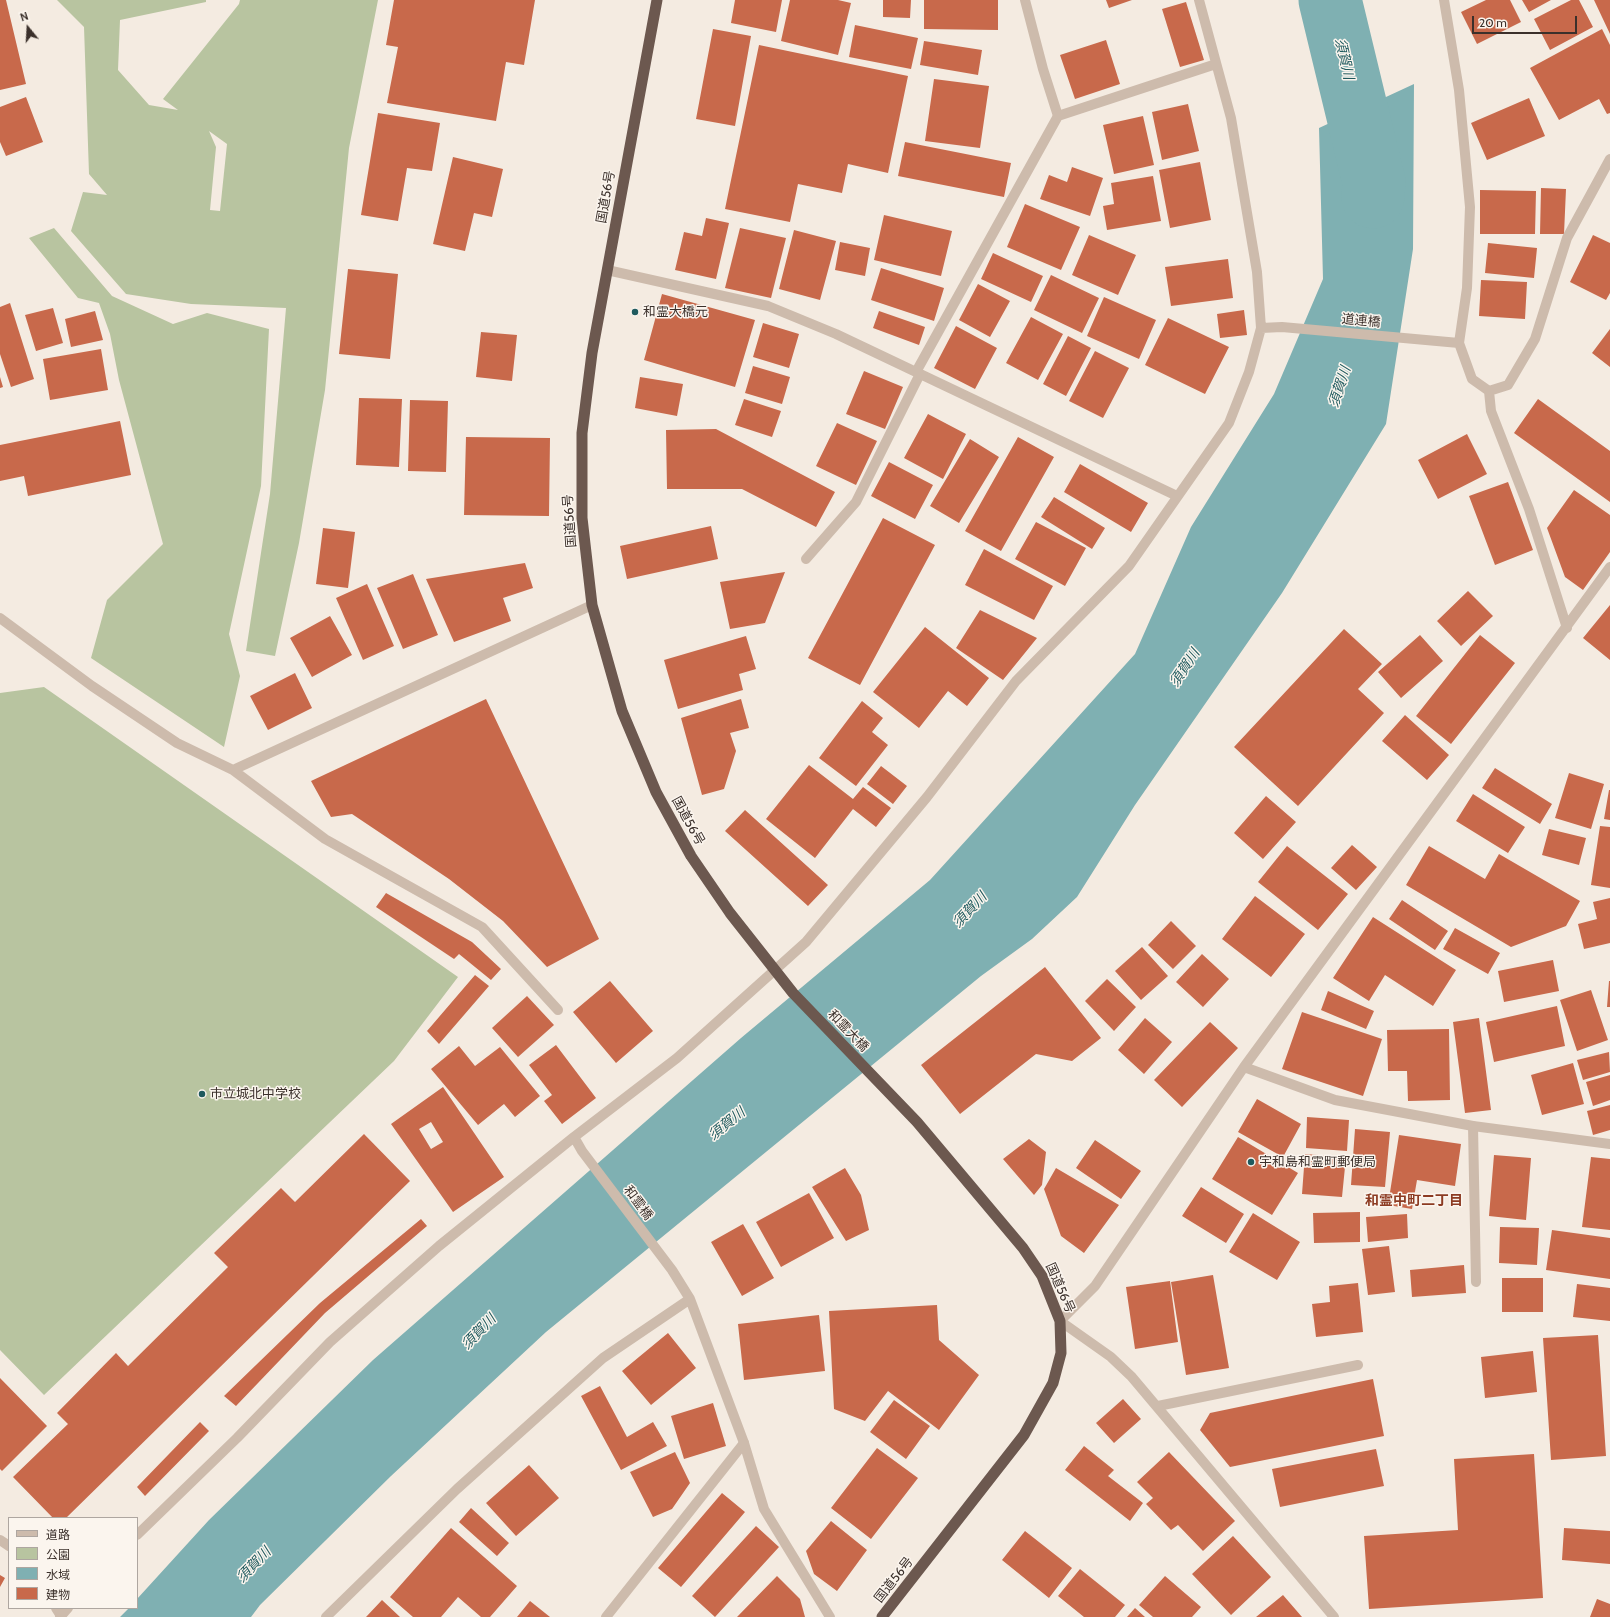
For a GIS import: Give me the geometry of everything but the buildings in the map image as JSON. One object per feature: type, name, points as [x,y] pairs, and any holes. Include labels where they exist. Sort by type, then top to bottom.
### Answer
[{"type":"highway","name":"国道56号","points":[[657,0],[592,352],[582,433],[582,518],[592,605],[622,711],[656,792],[691,856],[730,913],[793,993]]},
{"type":"highway","name":"和霊大橋","points":[[793,993],[884,1088]]},
{"type":"highway","name":"国道56号","points":[[882,1617],[1024,1435],[1053,1383],[1061,1353],[1060,1321],[1042,1276],[1023,1248],[917,1122],[884,1088]]},
{"type":"street","points":[[1025,0],[1043,69],[1058,116]]},
{"type":"street","points":[[138,1534],[237,1438],[330,1342],[439,1246],[574,1137],[677,1058],[806,942],[918,808],[1016,681],[1129,566],[1229,424],[1249,372],[1261,328],[1257,272],[1231,118],[1199,0]]},
{"type":"street","points":[[1444,0],[1458,90],[1470,207],[1467,288],[1459,342],[1472,379],[1489,391],[1491,411],[1530,509],[1567,628]]},
{"type":"street","points":[[806,559],[856,502],[918,373],[1058,116],[1216,64]]},
{"type":"street","points":[[1489,391],[1508,385],[1535,338],[1567,238],[1610,159]]},
{"type":"street","points":[[607,270],[768,306],[836,334],[1177,496]]},
{"type":"street","name":"道連橋","points":[[1261,328],[1282,328],[1459,342]]},
{"type":"street","points":[[1334,1617],[1158,1406],[1131,1376],[1111,1357],[1060,1321],[1095,1286],[1244,1067],[1567,628],[1610,567]]},
{"type":"street","points":[[233,770],[592,605]]},
{"type":"street","points":[[2,623],[177,743],[233,770],[324,839],[482,928],[558,1010]]},
{"type":"street","points":[[1244,1067],[1335,1100],[1473,1126],[1610,1144]]},
{"type":"street","points":[[1473,1126],[1476,1282]]},
{"type":"street","name":"和霊橋","points":[[574,1137],[582,1151],[672,1270],[690,1299],[744,1443],[764,1509],[830,1617]]},
{"type":"street","points":[[326,1617],[457,1489],[604,1358],[690,1299]]},
{"type":"street","points":[[1158,1406],[1358,1365]]},
{"type":"street","points":[[606,1617],[744,1443]]},
{"type":"green space","points":[[57,0],[206,0],[206,2],[120,20],[118,70],[149,105],[178,110],[163,99],[239,4],[240,0],[378,0],[349,148],[325,390],[299,543],[275,656],[246,651],[270,494],[286,308],[191,304],[126,294],[71,231],[83,192],[107,195],[89,174],[84,27]],"holes":[[[209,131],[227,144],[220,211],[210,210],[216,147]]]},
{"type":"green space","points":[[54,228],[112,296],[173,324],[207,313],[269,329],[261,486],[229,634],[240,676],[224,747],[91,658],[107,600],[163,544],[119,380],[110,334],[99,303],[78,298],[29,238]]},
{"type":"green space","name":"市立城北中学校","points":[[44,687],[458,977],[394,1061],[44,1395],[0,1350],[0,693]]},
{"type":"water","points":[[1414,84],[1413,249],[1386,424],[1282,593],[1135,805],[1077,897],[1032,939],[981,976],[546,1332],[391,1476],[260,1605],[251,1617],[120,1617],[128,1609],[138,1609],[138,1598],[209,1520],[373,1360],[741,1038],[930,880],[1135,654],[1191,527],[1274,394],[1323,279],[1319,128]]},
{"type":"waterway","name":"須賀川","points":[[1330,0],[1374,182],[1373,197]]},
{"type":"place","name":"和霊大橋元","points":[[635,312]]},
{"type":"place","name":"市立城北中学校","points":[[202,1094]]},
{"type":"place","name":"宇和島和霊町郵便局","points":[[1251,1162]]},
{"type":"district","name":"和霊中町二丁目","points":[[1414,1201]]}]
